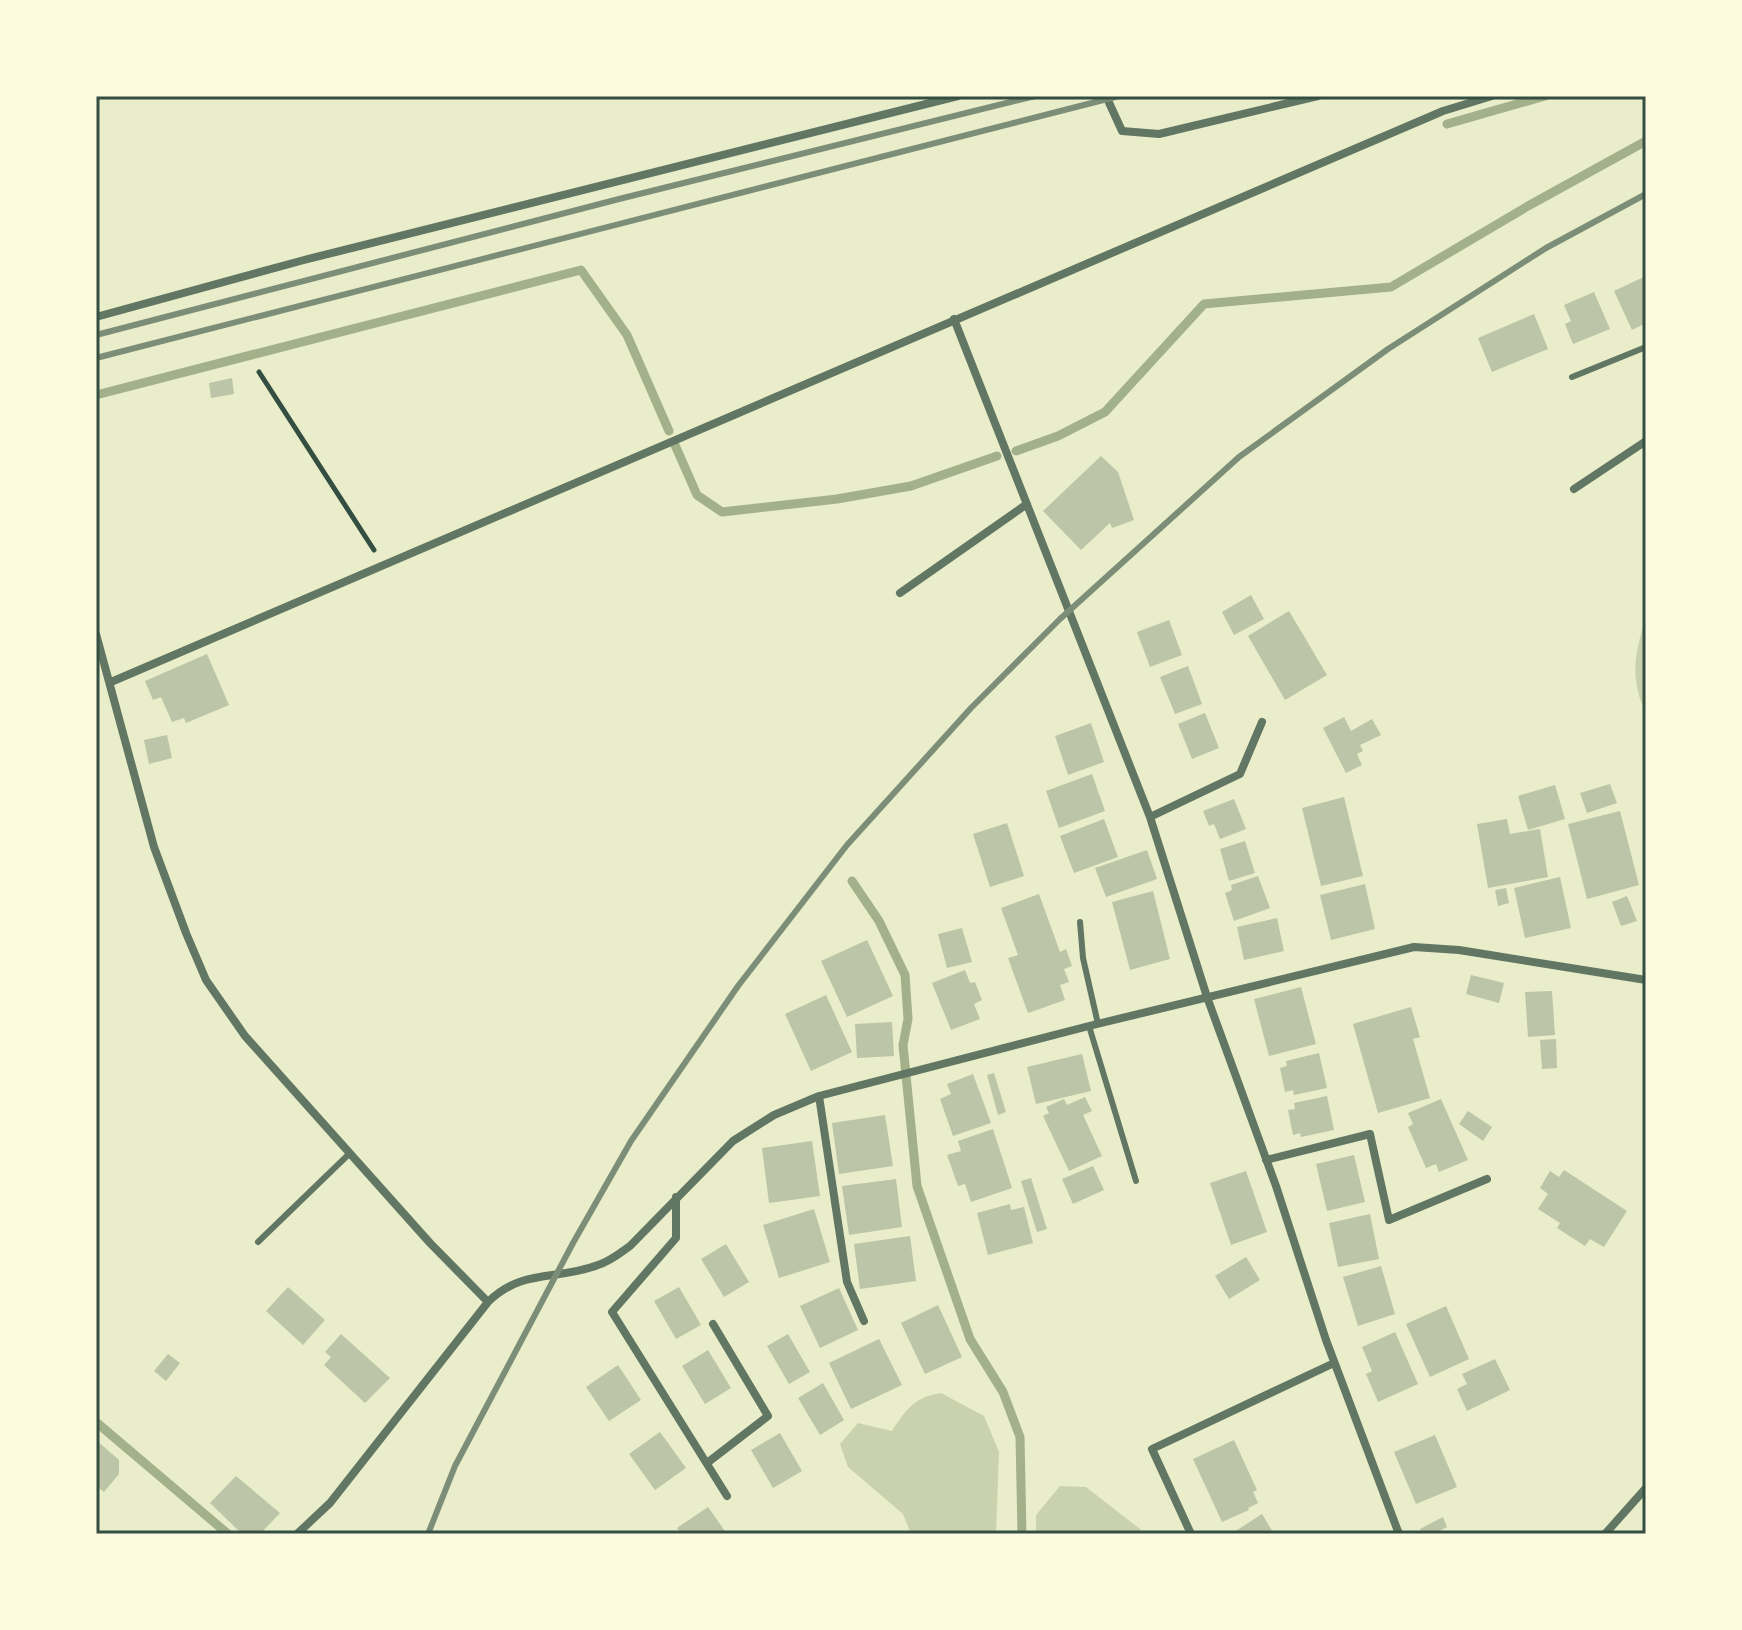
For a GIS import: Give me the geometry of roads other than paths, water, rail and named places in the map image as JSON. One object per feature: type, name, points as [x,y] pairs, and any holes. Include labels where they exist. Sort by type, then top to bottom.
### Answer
[{"type":"street","points":[[96,317],[304,260],[958,96]]},
{"type":"street","points":[[1106,96],[1122,131],[1159,134],[1318,96]]},
{"type":"street","points":[[111,682],[1443,111],[1492,96]]},
{"type":"street","points":[[954,319],[1150,817],[1207,997],[1334,1363],[1399,1534]]},
{"type":"street","points":[[1574,489],[1646,441]]},
{"type":"street","points":[[900,593],[1027,504]]},
{"type":"street","points":[[96,634],[154,847],[206,980],[245,1036],[349,1154],[488,1302]]},
{"type":"street","points":[[1150,817],[1240,774],[1262,722]]},
{"type":"street","points":[[297,1534],[330,1503],[488,1302],[504,1287],[523,1279],[560,1275],[611,1260],[630,1246],[733,1141],[774,1115],[819,1096],[1414,947],[1459,950],[1646,980]]},
{"type":"street","points":[[819,1096],[847,1282],[864,1321]]},
{"type":"street","points":[[1266,1160],[1370,1134],[1389,1220],[1487,1179]]},
{"type":"street","points":[[676,1197],[676,1238],[612,1312],[727,1496]]},
{"type":"street","points":[[707,1463],[768,1416],[713,1324]]},
{"type":"street","points":[[1191,1534],[1152,1449],[1334,1363]]},
{"type":"street","points":[[1605,1534],[1646,1488]]},
{"type":"lane","points":[[1572,377],[1646,347]]},
{"type":"lane","points":[[1080,922],[1094,1025],[1136,1181]]},
{"type":"lane","points":[[258,1242],[349,1154]]},
{"type":"waterway","points":[[1447,124],[1545,96]]},
{"type":"waterway","points":[[1016,451],[1058,436],[1105,412],[1204,304],[1391,287],[1646,141]]},
{"type":"waterway","points":[[96,395],[581,270],[627,335],[669,431]]},
{"type":"waterway","points":[[675,445],[697,495],[722,512],[837,499],[911,486],[997,456]]},
{"type":"waterway","points":[[852,881],[879,921],[905,975],[908,1019],[903,1045],[917,1186],[970,1339],[1003,1392],[1020,1437],[1022,1534]]},
{"type":"waterway","points":[[96,1422],[228,1534]]},
{"type":"railway","points":[[96,335],[619,199],[1035,96]]},
{"type":"railway","points":[[96,358],[1119,96]]},
{"type":"railway","points":[[428,1534],[455,1466],[573,1243],[631,1141],[738,986],[847,845],[971,708],[1060,619],[1239,457],[1388,349],[1546,248],[1646,194]]}]
